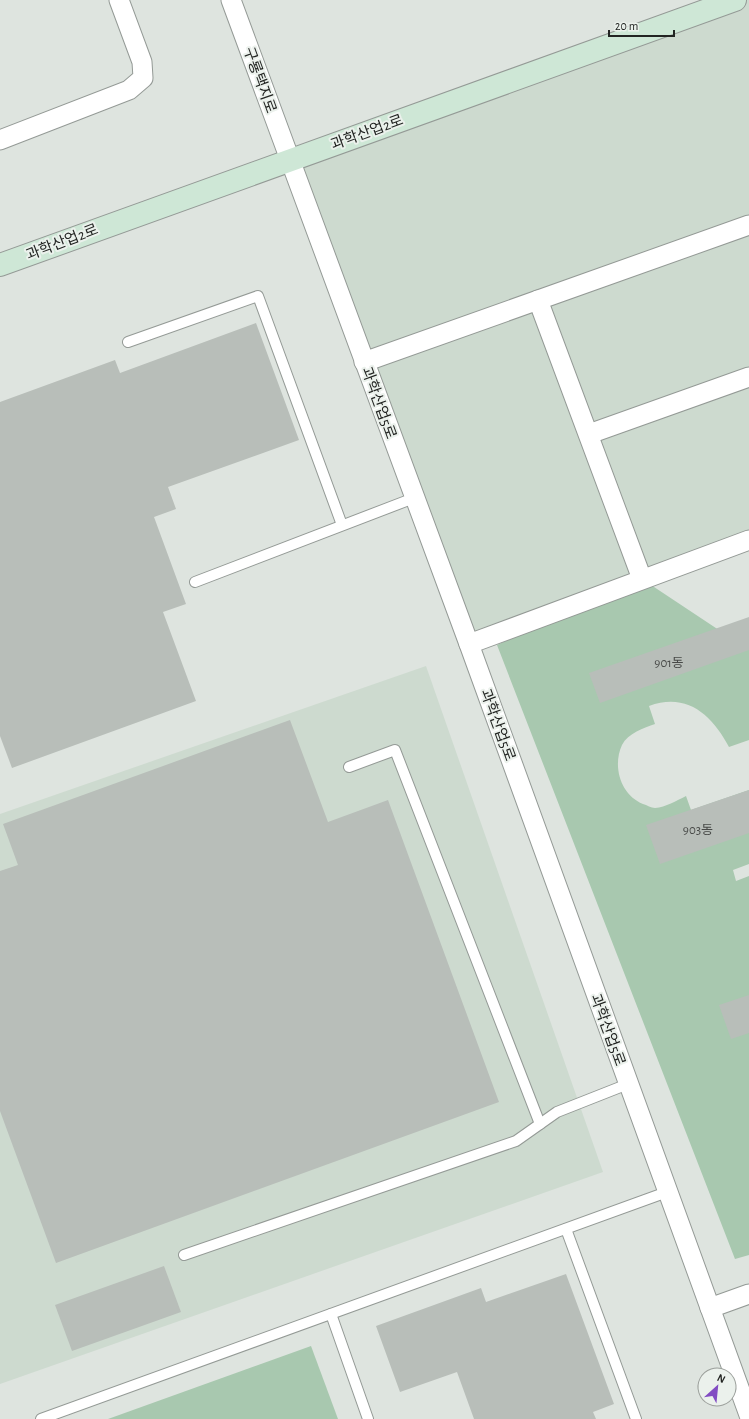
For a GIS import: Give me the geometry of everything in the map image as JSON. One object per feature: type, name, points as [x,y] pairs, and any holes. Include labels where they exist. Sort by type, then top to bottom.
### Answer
[{"type":"street","points":[[0,140],[129,90],[142,78],[142,62],[119,0]]},
{"type":"street","name":"구룡택지로","points":[[231,0],[289,160]]},
{"type":"street","name":"과학산업2로","points":[[0,265],[734,0]]},
{"type":"street","name":"과학산업5로","points":[[289,160],[469,644],[749,1415]]},
{"type":"street","points":[[364,362],[749,224]]},
{"type":"street","points":[[538,300],[642,579]]},
{"type":"street","points":[[589,434],[749,376]]},
{"type":"street","points":[[469,644],[749,540]]},
{"type":"street","points":[[710,1308],[749,1294]]},
{"type":"lane","points":[[128,342],[258,296],[342,525]]},
{"type":"lane","points":[[195,582],[414,498]]},
{"type":"lane","points":[[349,767],[395,750],[540,1124]]},
{"type":"lane","points":[[184,1255],[516,1141],[557,1112],[628,1084]]},
{"type":"lane","points":[[41,1419],[668,1192]]},
{"type":"lane","points":[[566,1229],[636,1419]]},
{"type":"lane","points":[[331,1314],[368,1419]]},
{"type":"shaded area","points":[[728,0],[749,0],[749,542],[469,644],[289,160]]},
{"type":"shaded area","points":[[426,666],[603,1172],[0,1384],[0,814]]},
{"type":"green space","points":[[642,579],[749,650],[749,740],[729,747],[715,725],[697,709],[687,704],[663,702],[649,706],[655,724],[646,727],[628,737],[622,745],[618,762],[620,779],[629,794],[635,800],[654,808],[667,805],[686,796],[691,810],[749,790],[749,864],[733,870],[736,881],[749,876],[749,1255],[735,1259],[497,645]]},
{"type":"green space","points":[[311,1346],[338,1419],[108,1419]]},
{"type":"building","points":[[256,323],[299,440],[168,487],[176,509],[154,517],[186,604],[163,612],[196,701],[12,768],[0,736],[0,402],[115,360],[120,373]]},
{"type":"building","points":[[749,617],[749,650],[600,703],[589,673]]},
{"type":"building","points":[[290,720],[328,822],[388,800],[499,1102],[56,1263],[0,1111],[0,871],[18,865],[3,824]]},
{"type":"building","points":[[749,790],[749,833],[660,864],[646,825]]},
{"type":"building","points":[[749,995],[749,1033],[731,1039],[719,1005]]},
{"type":"building","points":[[164,1266],[181,1312],[72,1351],[55,1305]]},
{"type":"building","points":[[566,1274],[614,1404],[593,1412],[596,1419],[474,1419],[457,1372],[400,1392],[376,1326],[481,1288],[486,1302]]}]
